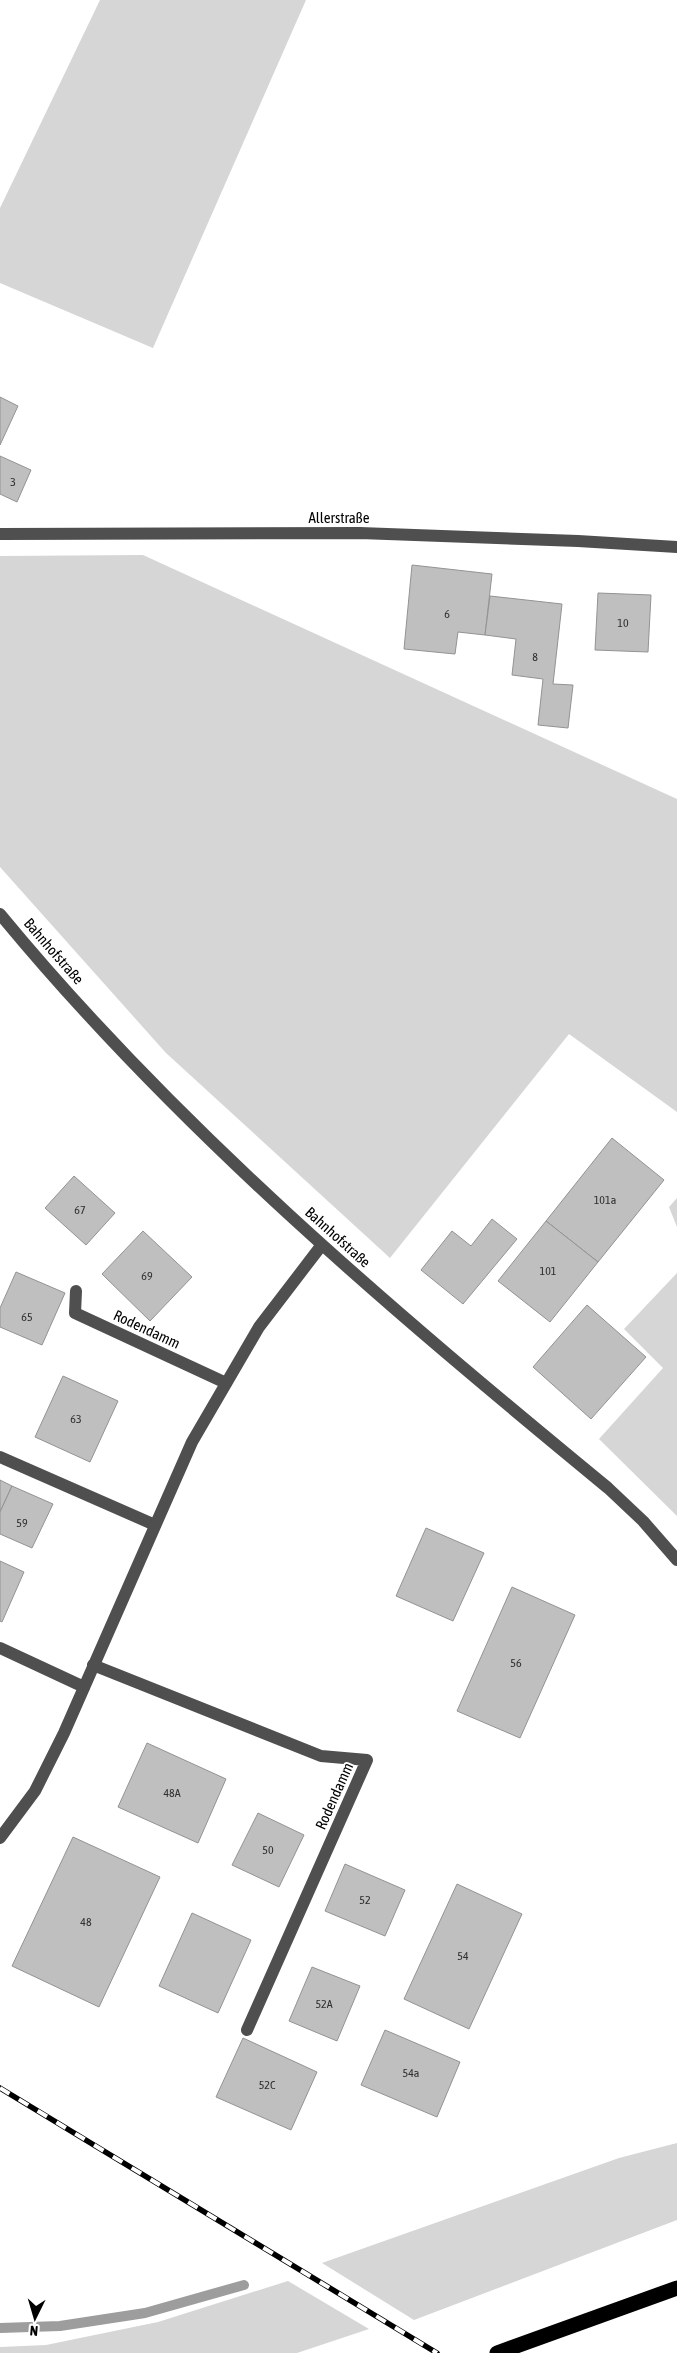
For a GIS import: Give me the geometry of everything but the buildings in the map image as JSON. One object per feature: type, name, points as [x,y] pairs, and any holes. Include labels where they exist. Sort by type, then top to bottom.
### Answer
[{"type":"highway","points":[[497,2353],[677,2288]]},
{"type":"street","name":"Allerstraße","points":[[0,534],[360,533],[578,541],[677,547]]},
{"type":"street","name":"Bahnhofstraße","points":[[0,914],[32,953],[150,1082],[321,1246],[608,1488],[643,1521],[677,1560]]},
{"type":"street","points":[[0,1838],[35,1791],[64,1733],[192,1442],[259,1327],[321,1246]]},
{"type":"street","name":"Rodendamm","points":[[76,1290],[75,1313],[226,1383]]},
{"type":"street","points":[[0,1457],[155,1525]]},
{"type":"street","points":[[0,1648],[84,1687]]},
{"type":"street","name":"Rodendamm","points":[[93,1665],[321,1756],[368,1760],[246,2030]]},
{"type":"shaded area","points":[[100,0],[306,0],[153,348],[0,283],[0,208]]},
{"type":"shaded area","points":[[143,555],[677,799],[677,1112],[569,1034],[390,1258],[166,1053],[0,867],[0,556]]},
{"type":"shaded area","points":[[677,1198],[677,1227],[669,1207]]},
{"type":"shaded area","points":[[677,1273],[677,1516],[599,1439],[663,1368],[624,1329]]},
{"type":"shaded area","points":[[677,2143],[677,2220],[414,2320],[322,2263],[619,2158]]},
{"type":"shaded area","points":[[288,2281],[369,2329],[297,2353],[0,2353],[0,2347],[46,2345],[158,2322]]},
{"type":"waterway","points":[[0,2328],[60,2326],[145,2313],[244,2285]]},
{"type":"railway","points":[[0,2088],[437,2353]]}]
